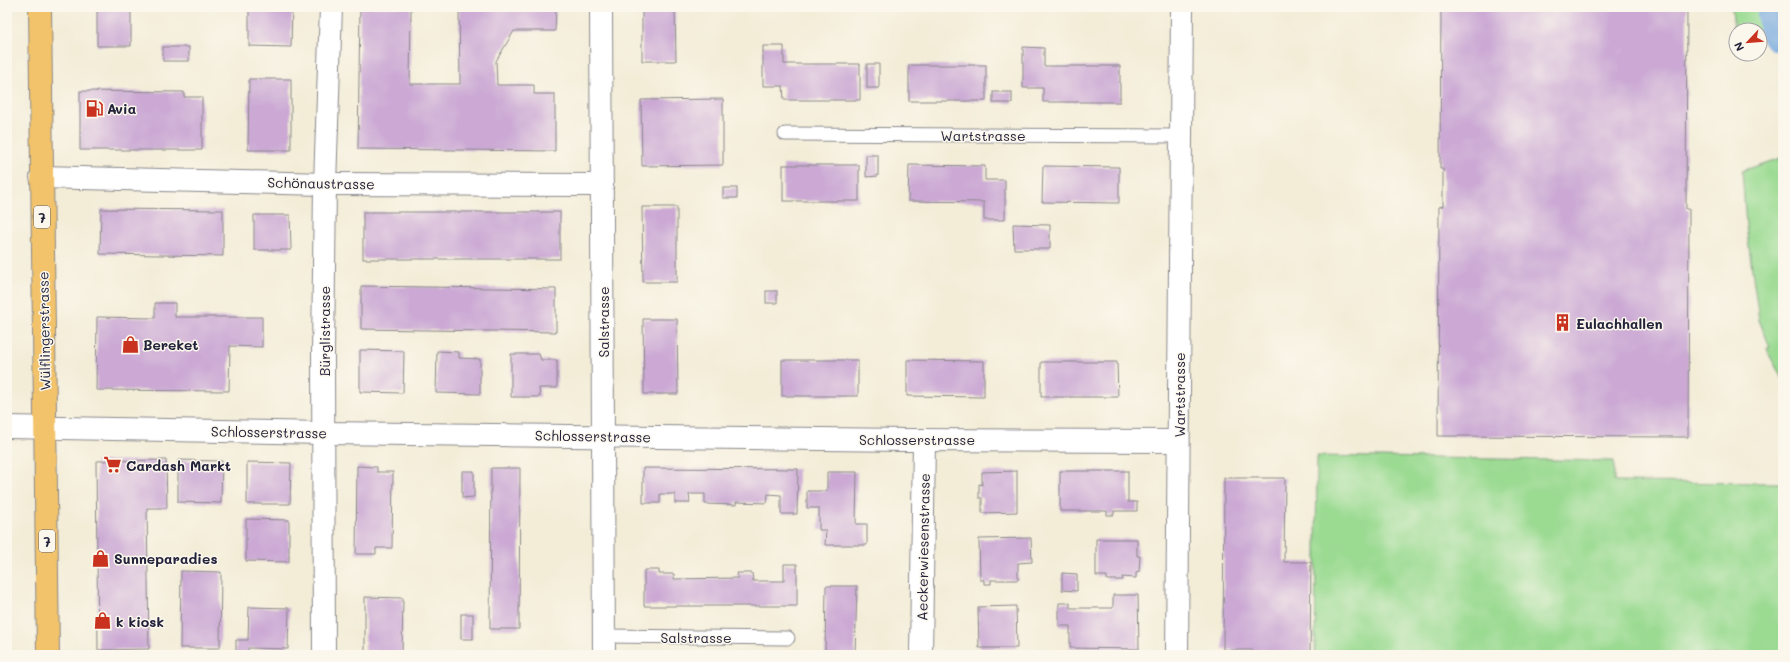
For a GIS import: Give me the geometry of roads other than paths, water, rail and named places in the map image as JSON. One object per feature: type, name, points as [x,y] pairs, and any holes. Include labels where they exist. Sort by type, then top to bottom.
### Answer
[{"type":"main road","name":"Wülflingerstrasse","points":[[40,7],[48,655]]},
{"type":"street","name":"Bürglistrasse","points":[[324,655],[325,184],[331,7]]},
{"type":"street","name":"Salstrasse","points":[[601,7],[604,646]]},
{"type":"street","name":"Wartstrasse","points":[[1177,655],[1182,7]]},
{"type":"street","name":"Schönaustrasse","points":[[41,177],[325,184],[602,186]]},
{"type":"street","name":"Schlosserstrasse","points":[[7,427],[324,433],[924,440],[1178,441]]},
{"type":"street","name":"Aeckerwiesenstrasse","points":[[922,655],[924,440]]},
{"type":"lane","name":"Wartstrasse","points":[[785,134],[1181,136]]},
{"type":"lane","name":"Salstrasse","points":[[604,646],[788,638]]},
{"type":"waterway","points":[[1781,7],[1783,28]]},
{"type":"place","name":"Avia","points":[[94,108]]},
{"type":"place","name":"Eulachhallen","points":[[1563,323]]},
{"type":"place","name":"Bereket","points":[[130,344]]},
{"type":"place","name":"Cardash Markt","points":[[113,465]]},
{"type":"place","name":"Sunneparadies","points":[[101,558]]},
{"type":"place","name":"k kiosk","points":[[103,621]]}]
